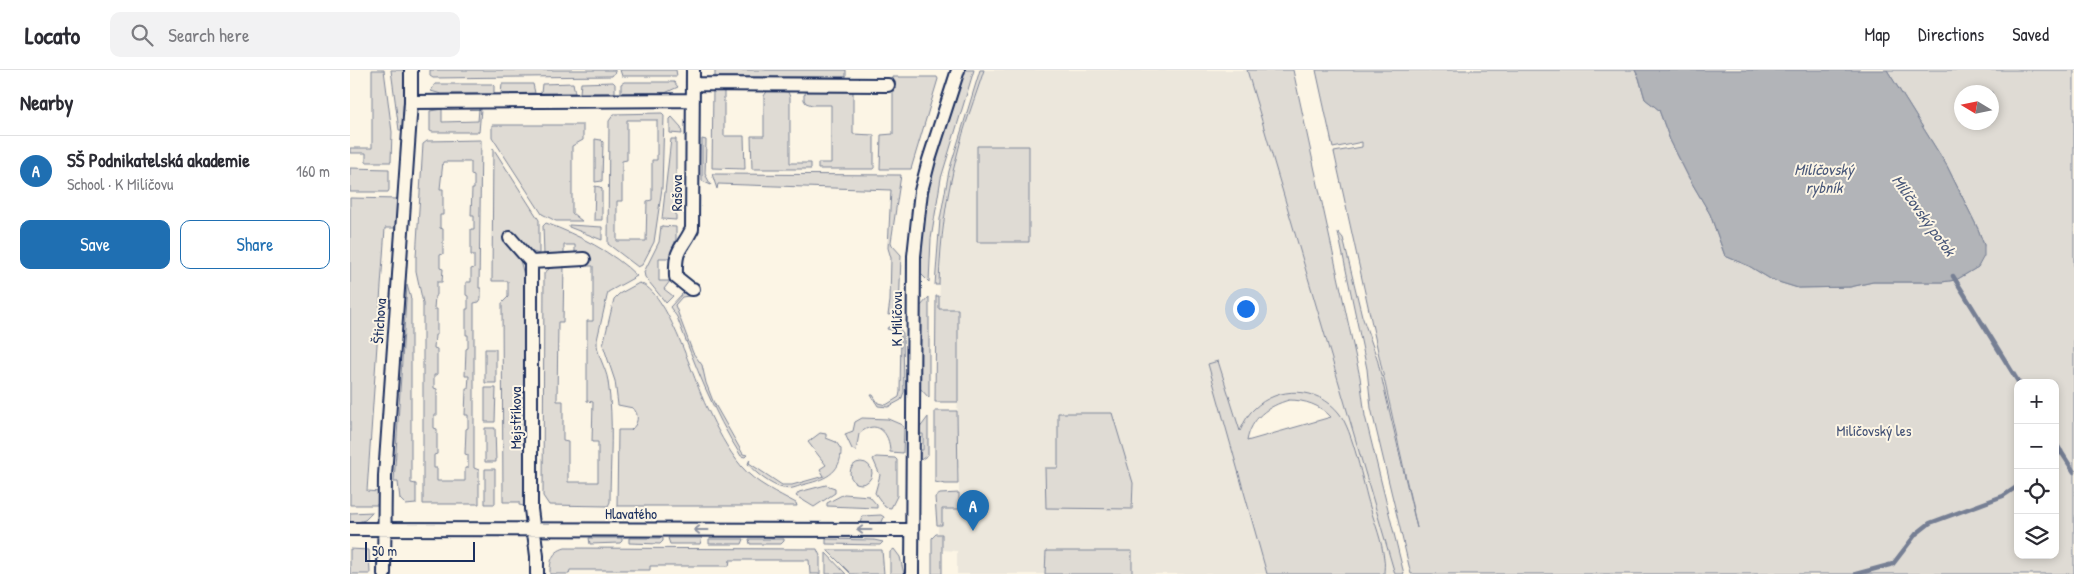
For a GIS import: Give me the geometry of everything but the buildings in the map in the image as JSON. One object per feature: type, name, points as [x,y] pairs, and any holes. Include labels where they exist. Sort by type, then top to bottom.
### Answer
[{"type":"street","name":"Štichova","points":[[384,574],[385,476],[411,70]]},
{"type":"street","name":"Rašova","points":[[693,70],[692,229],[680,246],[676,258],[676,277],[693,288]]},
{"type":"street","name":"K Milíčovu","points":[[912,574],[913,289],[917,223],[929,160],[958,70]]},
{"type":"street","points":[[693,84],[888,85]]},
{"type":"street","points":[[410,102],[693,100]]},
{"type":"street","points":[[510,238],[532,262],[584,259]]},
{"type":"street","name":"Mejstříkova","points":[[532,262],[531,509],[536,574]]},
{"type":"street","name":"Hlavatého","points":[[350,529],[912,530]]},
{"type":"shaded area","points":[[984,70],[1247,70],[1395,574],[1384,574],[1382,550],[1350,436],[1343,418],[1334,407],[1322,398],[1312,395],[1269,397],[1254,409],[1240,432],[1218,361],[1208,364],[1267,574],[1132,574],[1132,552],[1046,551],[1045,574],[957,574],[957,551],[942,550],[942,534],[938,534],[938,525],[942,524],[942,509],[959,509],[959,468],[957,468],[958,310],[939,309],[941,252],[950,182],[957,152]],"holes":[[[1046,468],[1058,468],[1132,508]]]},
{"type":"green space","points":[[372,70],[384,70],[392,132],[391,162],[366,162],[366,153],[350,153],[350,148],[372,148]]},
{"type":"green space","points":[[391,70],[405,70],[402,130],[399,130]]},
{"type":"green space","points":[[430,70],[615,70],[615,72],[612,76],[433,78],[430,76]]},
{"type":"green space","points":[[620,70],[676,70],[677,76],[622,76]]},
{"type":"green space","points":[[715,70],[846,70],[846,77],[715,77]]},
{"type":"green space","points":[[964,70],[974,70],[941,178],[931,239],[929,282],[920,273],[922,237],[929,186]]},
{"type":"green space","points":[[980,70],[984,70],[963,133],[950,187],[942,236],[939,285],[935,285],[940,219],[949,171]]},
{"type":"green space","points":[[1247,70],[1293,70],[1360,377],[1365,416],[1404,574],[1395,574]]},
{"type":"green space","name":"Milíčovský les","points":[[1316,70],[1635,70],[1645,99],[1659,110],[1670,140],[1710,214],[1725,256],[1749,266],[1772,280],[1798,288],[1850,287],[1873,282],[1942,282],[1956,280],[1978,267],[1984,245],[1947,166],[1887,70],[2074,70],[2074,574],[1411,574],[1371,408],[1367,369],[1338,232],[1343,238],[1362,316],[1377,358],[1417,528],[1334,152],[1362,147],[1362,142],[1333,148]]},
{"type":"green space","points":[[893,77],[937,77],[938,79],[911,169],[880,169],[881,135],[893,134]]},
{"type":"green space","points":[[613,82],[615,84],[615,93],[580,93],[581,83]]},
{"type":"green space","points":[[624,82],[674,82],[678,87],[665,93],[621,93],[621,84]]},
{"type":"green space","points":[[573,83],[575,93],[541,93],[542,84]]},
{"type":"green space","points":[[435,84],[492,84],[494,86],[494,94],[441,94],[431,91]]},
{"type":"green space","points":[[502,84],[533,84],[535,93],[501,94]]},
{"type":"green space","points":[[713,89],[724,92],[724,136],[744,136],[745,169],[712,168]]},
{"type":"green space","points":[[768,90],[788,92],[790,97],[790,163],[811,163],[811,169],[752,169],[751,136],[764,136],[764,96]]},
{"type":"green space","points":[[853,90],[853,134],[874,135],[874,169],[818,169],[818,163],[831,163],[831,105],[812,105],[806,103],[804,95],[807,91]]},
{"type":"green space","points":[[442,109],[442,122],[478,121],[479,109],[481,109],[479,132],[430,131],[430,111]]},
{"type":"green space","points":[[662,113],[664,115],[662,188],[654,242],[642,265],[638,267],[608,244],[609,121],[614,114]],"holes":[[[627,120],[657,120],[657,160],[652,160],[652,200],[647,201],[646,241],[617,241],[617,201],[622,201],[622,161],[627,160]]]},
{"type":"green space","points":[[672,117],[681,127],[682,134],[670,133],[670,119]]},
{"type":"green space","points":[[492,125],[583,125],[583,140],[572,146],[572,213],[582,221],[556,221],[542,214],[492,137]]},
{"type":"green space","points":[[595,139],[603,142],[602,181],[595,182]]},
{"type":"green space","points":[[671,139],[676,139],[676,220],[662,219]]},
{"type":"green space","points":[[702,139],[706,140],[705,174],[711,185],[702,181]]},
{"type":"green space","points":[[481,140],[479,288],[481,288],[481,299],[479,302],[474,303],[474,468],[479,470],[479,504],[423,504],[423,303],[416,271],[416,258],[423,144],[427,141]],"holes":[[[443,162],[471,162],[471,175],[474,176],[471,215],[474,215],[474,229],[471,229],[471,255],[474,255],[474,268],[471,269],[471,282],[466,282],[466,295],[468,296],[466,335],[468,335],[468,348],[466,349],[465,376],[469,376],[468,389],[466,389],[465,415],[468,415],[468,428],[466,429],[465,454],[468,455],[468,468],[465,468],[465,481],[437,481],[437,468],[434,468],[434,455],[437,454],[437,429],[434,428],[434,415],[437,415],[437,389],[434,388],[434,375],[437,375],[437,349],[434,348],[435,335],[437,335],[437,309],[434,309],[437,282],[442,282],[443,269],[440,268],[440,255],[443,254],[443,229],[440,228],[440,215],[443,215],[443,189],[440,189]]]},
{"type":"green space","points":[[977,146],[1029,146],[1029,242],[977,242]]},
{"type":"green space","points":[[493,148],[539,220],[539,254],[529,251],[512,232],[504,239],[520,260],[525,279],[524,506],[519,505],[519,502],[503,502],[502,303],[508,297],[508,281],[492,281]]},
{"type":"green space","points":[[350,168],[389,169],[388,192],[350,192]]},
{"type":"green space","points":[[712,174],[901,175],[891,242],[901,255],[899,313],[888,315],[890,301],[891,258],[888,248],[891,190],[718,184],[717,189]]},
{"type":"green space","points":[[595,186],[602,189],[602,220],[594,220]]},
{"type":"green space","points":[[350,198],[398,199],[396,228],[385,228],[367,491],[379,492],[378,505],[350,505]]},
{"type":"green space","points":[[546,223],[594,245],[617,259],[637,276],[608,292],[597,340],[598,351],[608,381],[611,411],[610,502],[608,506],[549,505],[543,496],[544,273],[554,265],[564,264],[563,322],[558,322],[557,401],[563,401],[563,441],[568,442],[568,482],[598,482],[598,442],[592,442],[593,402],[587,401],[587,321],[593,321],[593,266],[587,266],[587,255],[575,255],[575,245],[564,245],[564,255],[544,255],[543,226]]},
{"type":"green space","points":[[569,225],[602,227],[602,240],[569,227]]},
{"type":"green space","points":[[661,226],[676,227],[676,239],[669,258],[659,258],[659,281],[670,281],[664,289],[673,296],[666,303],[645,277],[644,272],[659,242]]},
{"type":"green space","points":[[639,283],[650,289],[670,319],[707,408],[732,453],[753,478],[796,503],[797,506],[617,506],[618,430],[631,430],[637,422],[637,416],[633,408],[618,405],[615,381],[603,345],[614,299],[619,294]]},
{"type":"green space","points":[[407,285],[411,299],[411,483],[416,484],[416,504],[406,505],[400,499],[398,482],[394,482]]},
{"type":"green space","points":[[683,293],[696,293],[696,295],[682,297],[675,305],[693,353],[702,365],[713,401],[743,454],[747,455],[745,457],[741,456],[713,405],[677,317],[670,307]]},
{"type":"green space","points":[[936,296],[939,296],[939,309],[958,309],[958,402],[935,402]]},
{"type":"green space","points":[[929,297],[929,398],[919,387],[919,308]]},
{"type":"green space","points":[[888,327],[899,328],[903,333],[904,392],[901,400],[888,407],[878,406],[871,395],[873,395],[878,403],[886,405],[899,397],[901,336],[896,331],[887,329]]},
{"type":"green space","points":[[485,349],[496,349],[496,383],[485,383]]},
{"type":"green space","points":[[1218,361],[1240,431],[1248,416],[1263,401],[1285,393],[1297,392],[1320,398],[1339,413],[1353,444],[1380,539],[1383,552],[1384,574],[1267,574],[1208,364]],"holes":[[[1295,400],[1317,406],[1331,417],[1247,441],[1252,426],[1262,414],[1281,403]]]},
{"type":"green space","points":[[485,388],[496,388],[495,422],[485,422]]},
{"type":"green space","points":[[935,411],[957,411],[958,484],[935,482]]},
{"type":"green space","points":[[1058,413],[1112,413],[1133,483],[1132,509],[1046,508],[1045,468],[1058,468]]},
{"type":"green space","points":[[928,417],[928,455],[919,461],[919,450],[923,450],[923,434],[918,434],[919,429]]},
{"type":"green space","points":[[862,418],[888,419],[902,425],[904,429],[903,453],[890,452],[888,438],[881,429],[876,427],[865,429],[859,434],[856,451],[852,449],[845,434],[853,431],[855,422]]},
{"type":"green space","points":[[485,428],[495,428],[496,462],[485,462]]},
{"type":"green space","points":[[820,433],[826,434],[826,438],[836,442],[841,449],[840,458],[835,470],[824,478],[786,489],[769,482],[748,464],[750,459],[749,463],[782,485],[792,485],[824,476],[820,469],[826,465],[808,442]]},
{"type":"green space","points":[[876,457],[895,458],[897,460],[897,496],[891,508],[885,507],[875,493],[880,475],[873,459]]},
{"type":"green space","points":[[861,462],[869,465],[872,473],[869,481],[861,484],[853,481],[850,473],[853,465]]},
{"type":"green space","points":[[485,469],[495,469],[495,504],[485,504]]},
{"type":"green space","points":[[826,485],[835,488],[835,493],[814,507],[796,496],[799,492]]},
{"type":"green space","points":[[959,493],[959,509],[942,509],[942,525],[937,525],[935,497],[940,494]]},
{"type":"green space","points":[[844,494],[869,496],[877,505],[877,508],[827,506],[827,503]]},
{"type":"green space","points":[[373,512],[365,520],[350,524],[350,513]]},
{"type":"green space","points":[[881,515],[884,517],[882,522],[860,524],[862,516]]},
{"type":"green space","points":[[936,534],[942,534],[942,574],[932,574],[932,538]]},
{"type":"green space","points":[[589,538],[622,538],[622,541],[620,543],[590,544]]},
{"type":"green space","points":[[629,538],[663,538],[663,541],[660,544],[629,543]]},
{"type":"green space","points":[[668,538],[702,538],[700,544],[670,544]]},
{"type":"green space","points":[[709,539],[744,539],[742,544],[709,544]]},
{"type":"green space","points":[[749,539],[784,539],[784,541],[781,544],[750,544]]},
{"type":"green space","points":[[826,539],[874,540],[883,542],[880,545],[826,544]]},
{"type":"green space","points":[[565,548],[817,549],[820,556],[820,574],[810,574],[809,560],[730,560],[729,566],[650,566],[650,570],[570,570],[569,574],[550,574],[552,558],[557,552]]},
{"type":"green space","points":[[350,549],[369,550],[370,574],[350,574]]},
{"type":"green space","points":[[894,549],[900,557],[904,574],[890,574],[890,552]]},
{"type":"green space","points":[[827,550],[882,550],[884,574],[851,574]]},
{"type":"green space","points":[[1046,551],[1132,551],[1132,574],[1045,574]]},
{"type":"green space","points":[[826,553],[846,574],[826,574]]},
{"type":"water","name":"Milíčovský rybník","points":[[1635,70],[1887,70],[1947,166],[1978,229],[1984,245],[1984,256],[1978,267],[1956,280],[1942,282],[1873,282],[1850,287],[1798,288],[1772,280],[1749,266],[1725,256],[1710,214],[1670,140],[1659,110],[1645,99]]},
{"type":"waterway","name":"Milíčovský potok","points":[[1953,276],[2017,379]]},
{"type":"waterway","name":"Milíčovský potok","points":[[2059,448],[2074,472]]},
{"type":"waterway","points":[[1856,574],[1893,564],[1916,534],[1930,523],[2003,496],[2014,489]]},
{"type":"place","name":"SŠ Podnikatelská akademie","points":[[973,531]]}]
